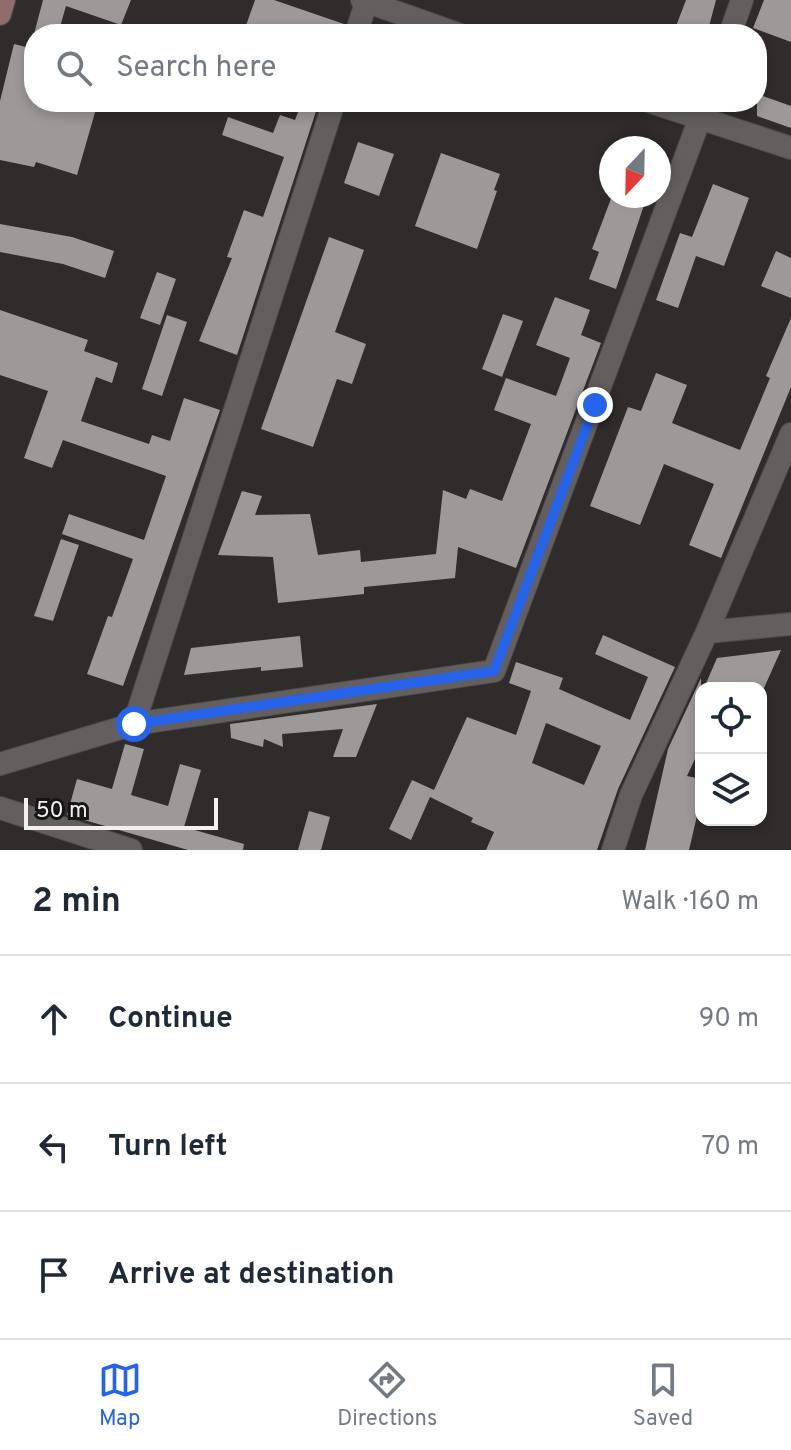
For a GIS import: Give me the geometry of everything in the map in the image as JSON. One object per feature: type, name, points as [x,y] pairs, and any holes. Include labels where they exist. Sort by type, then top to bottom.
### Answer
[{"type":"main road","points":[[0,14],[4,0]]},
{"type":"street","points":[[734,24],[742,0]]},
{"type":"street","points":[[359,24],[365,1],[430,24]]},
{"type":"street","points":[[134,724],[331,112]]},
{"type":"street","points":[[0,764],[134,724],[494,671],[702,112]]},
{"type":"street","points":[[704,112],[791,148]]},
{"type":"street","points":[[613,850],[631,795],[707,632],[791,434]]},
{"type":"street","points":[[707,632],[791,624]]},
{"type":"street","points":[[0,808],[131,850]]},
{"type":"building","points":[[43,0],[131,0],[121,24],[66,6],[61,24],[37,24]]},
{"type":"building","points":[[255,0],[274,0],[344,24],[247,24]]},
{"type":"building","points":[[686,0],[716,0],[710,24],[677,24]]},
{"type":"building","points":[[764,0],[791,0],[791,42],[767,33],[767,24],[755,24]]},
{"type":"building","points":[[14,44],[24,46],[24,112],[95,112],[77,175],[36,162],[34,167],[0,160],[0,101]]},
{"type":"building","points":[[767,98],[791,106],[791,128],[757,116],[757,112],[767,112]]},
{"type":"building","points":[[298,112],[316,112],[237,355],[199,341],[232,258],[227,257],[244,210],[263,217],[284,157],[222,135],[228,117],[273,133],[280,115],[295,120]]},
{"type":"building","points":[[358,142],[394,154],[379,196],[344,183]]},
{"type":"building","points":[[441,153],[500,174],[477,249],[415,226]]},
{"type":"building","points":[[713,184],[749,198],[724,266],[696,256],[678,308],[656,300],[680,233],[692,237]]},
{"type":"building","points":[[607,208],[643,208],[616,289],[589,279],[599,252],[592,249]]},
{"type":"building","points":[[0,224],[72,237],[114,251],[105,278],[63,264],[0,252]]},
{"type":"building","points":[[329,237],[364,250],[335,332],[366,344],[352,384],[337,379],[313,447],[261,429]]},
{"type":"building","points":[[776,251],[791,258],[791,298],[761,286]]},
{"type":"building","points":[[157,272],[176,279],[160,325],[140,318]]},
{"type":"building","points":[[555,297],[590,310],[581,335],[601,343],[516,568],[458,547],[455,578],[364,587],[364,594],[278,603],[273,557],[218,555],[242,491],[262,496],[255,515],[310,514],[318,555],[360,550],[361,562],[436,554],[443,490],[466,499],[470,489],[502,501],[531,424],[494,410],[506,378],[556,396],[570,358],[536,345]]},
{"type":"building","points":[[0,310],[88,340],[84,351],[118,363],[112,383],[96,377],[81,421],[149,444],[152,435],[170,441],[184,398],[220,410],[123,686],[87,674],[133,559],[62,534],[69,514],[144,540],[166,476],[63,440],[52,468],[24,458],[48,391],[0,375]]},
{"type":"building","points":[[503,314],[523,321],[502,377],[482,369]]},
{"type":"building","points":[[167,315],[187,322],[162,396],[142,389]]},
{"type":"building","points":[[791,318],[791,387],[721,558],[689,545],[714,484],[664,464],[640,525],[590,506],[628,407],[641,411],[656,373],[687,385],[672,423],[740,450],[770,378],[766,376]]},
{"type":"building","points":[[61,539],[79,545],[53,621],[34,616]]},
{"type":"building","points":[[603,635],[675,667],[618,789],[597,850],[486,850],[494,832],[430,797],[411,840],[389,829],[412,780],[434,790],[467,717],[516,735],[531,691],[509,683],[516,662],[563,678],[559,689],[630,720],[648,677],[595,654]],"holes":[[[546,723],[601,746],[584,785],[532,763]]]},
{"type":"building","points":[[300,636],[303,667],[261,671],[261,667],[184,675],[191,648]]},
{"type":"building","points":[[781,650],[767,682],[707,682],[717,658]]},
{"type":"building","points":[[695,691],[695,759],[687,776],[695,778],[695,824],[689,850],[645,850],[668,749]]},
{"type":"building","points":[[377,704],[356,757],[333,757],[343,729],[282,734],[283,747],[264,739],[263,747],[231,738],[230,724]]},
{"type":"building","points":[[125,744],[144,749],[131,795],[168,806],[180,764],[201,770],[184,827],[244,844],[243,850],[188,850],[67,815],[77,779],[112,789]]},
{"type":"building","points":[[309,811],[330,817],[321,850],[298,850]]},
{"type":"route","points":[[134,724],[494,671],[595,405]]}]
